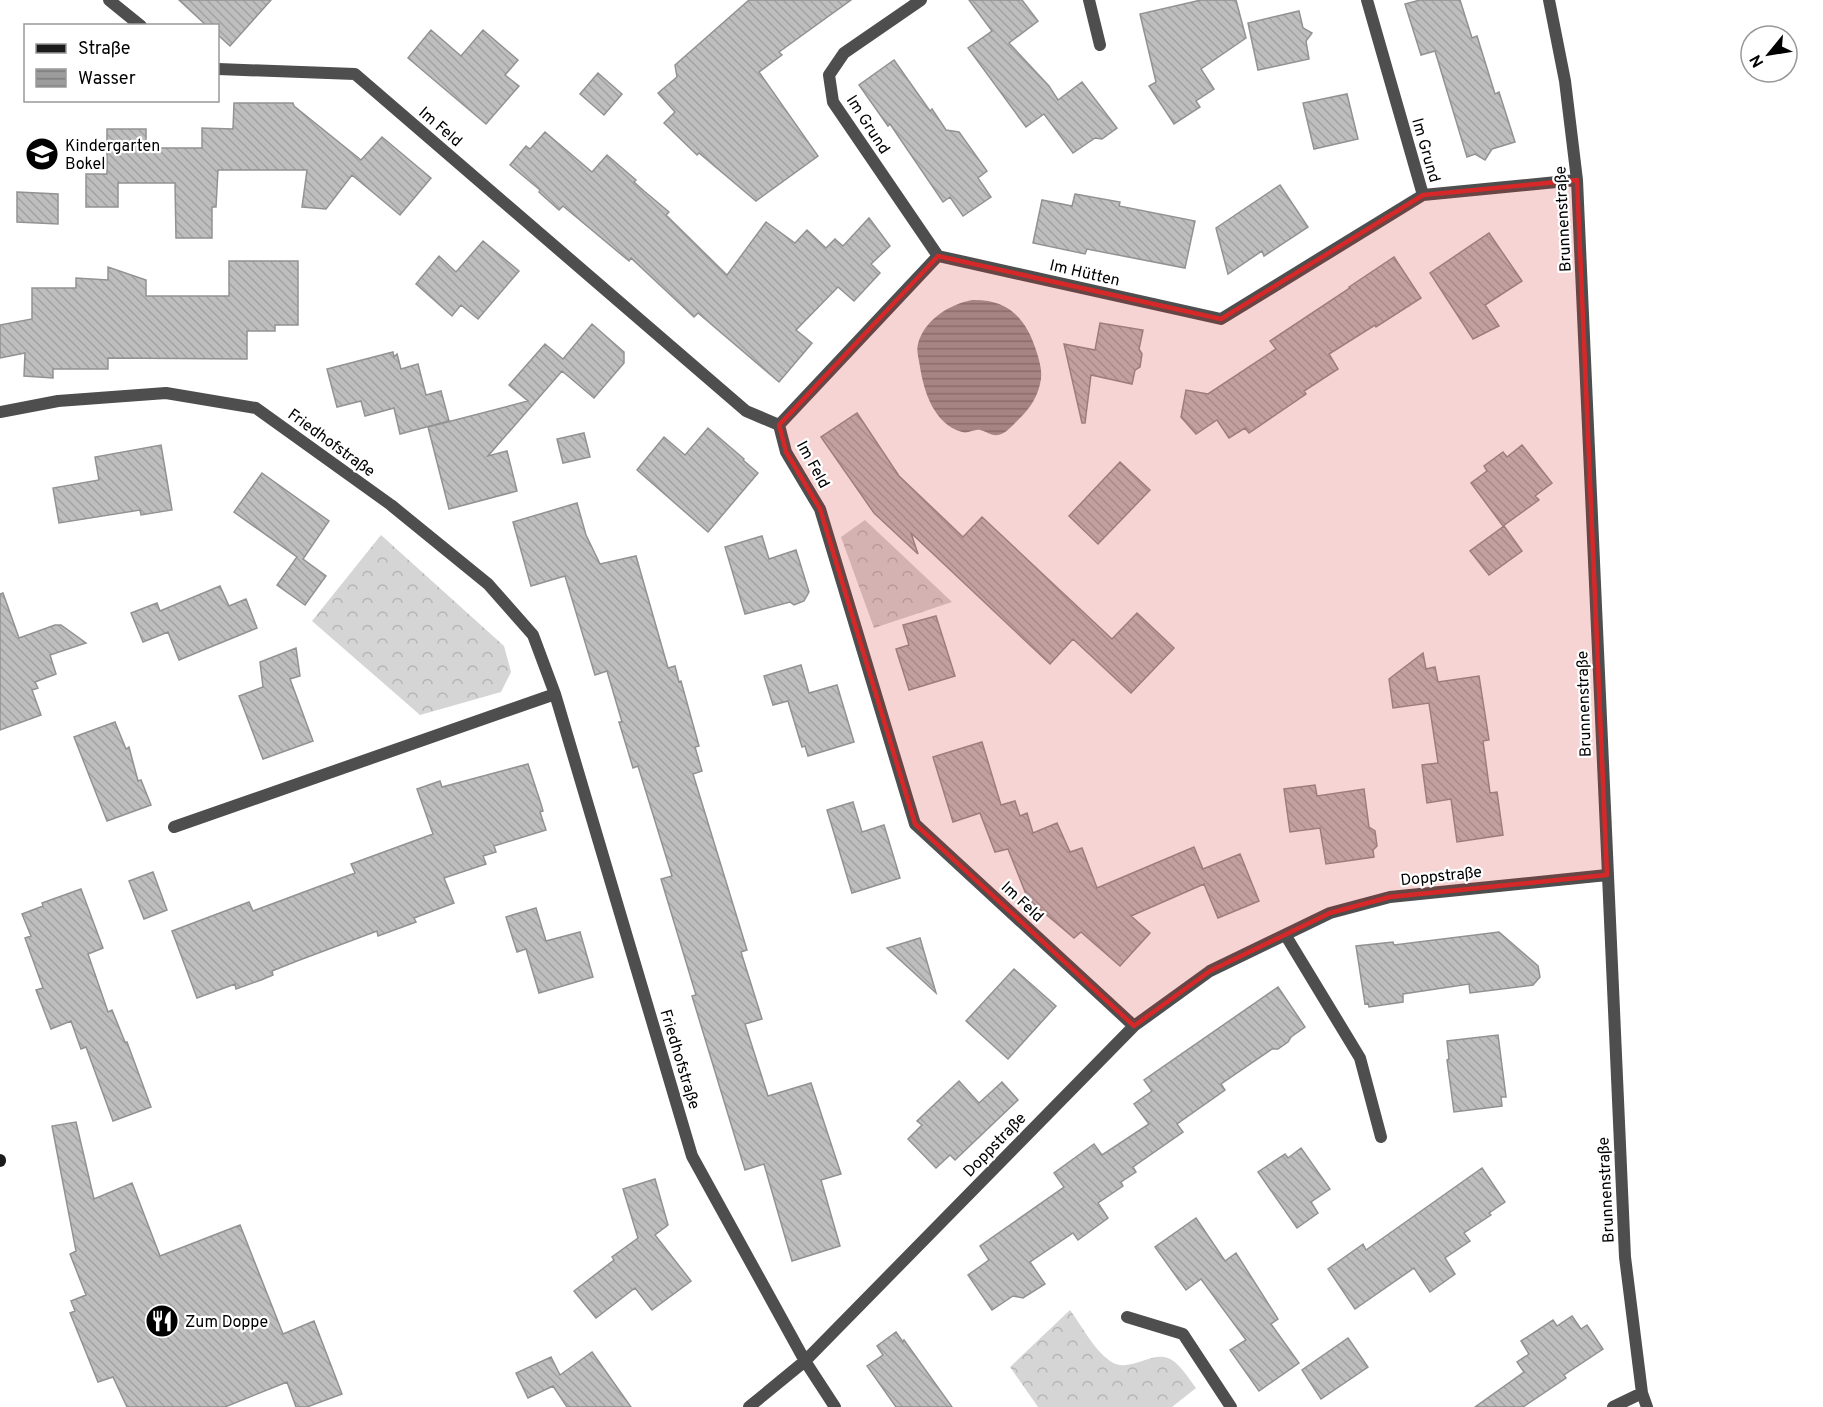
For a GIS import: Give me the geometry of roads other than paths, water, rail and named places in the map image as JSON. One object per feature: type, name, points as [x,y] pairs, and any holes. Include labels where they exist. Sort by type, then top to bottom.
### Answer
[{"type":"street","points":[[109,0],[139,24]]},
{"type":"street","name":"Im Grund","points":[[921,0],[844,53],[829,75],[833,102],[938,256]]},
{"type":"street","points":[[1089,0],[1100,45]]},
{"type":"street","name":"Im Grund","points":[[1367,0],[1423,195],[1577,180]]},
{"type":"street","name":"Brunnenstraße","points":[[1549,0],[1565,81],[1577,180],[1625,1257],[1642,1393],[1647,1407]]},
{"type":"street","name":"Im Feld","points":[[219,69],[355,74],[746,411],[779,425],[786,452],[820,509],[915,824],[1134,1026]]},
{"type":"street","name":"Im Hütten","points":[[938,256],[1221,319],[1423,195]]},
{"type":"street","points":[[779,425],[938,256]]},
{"type":"street","name":"Friedhofstraße","points":[[0,412],[58,401],[166,393],[256,408],[391,505],[488,584],[533,635],[555,694],[692,1156],[805,1361],[835,1407]]},
{"type":"street","points":[[174,826],[555,694]]},
{"type":"street","name":"Doppstraße","points":[[749,1407],[805,1361],[1134,1026],[1210,970],[1330,914],[1390,897],[1607,875]]},
{"type":"street","points":[[1286,936],[1360,1058],[1381,1137]]},
{"type":"street","points":[[1127,1317],[1183,1334],[1231,1407]]},
{"type":"street","points":[[1613,1407],[1642,1393]]},
{"type":"water","points":[[972,300],[997,303],[1015,314],[1022,321],[1033,341],[1040,364],[1041,380],[1034,400],[1012,426],[998,435],[980,430],[962,432],[944,422],[932,406],[922,377],[917,347],[921,335],[939,314],[955,305]]},
{"type":"place","name":"Kindergarten Bokel","points":[[42,154]]},
{"type":"place","name":"Zum Doppe","points":[[162,1321]]}]
